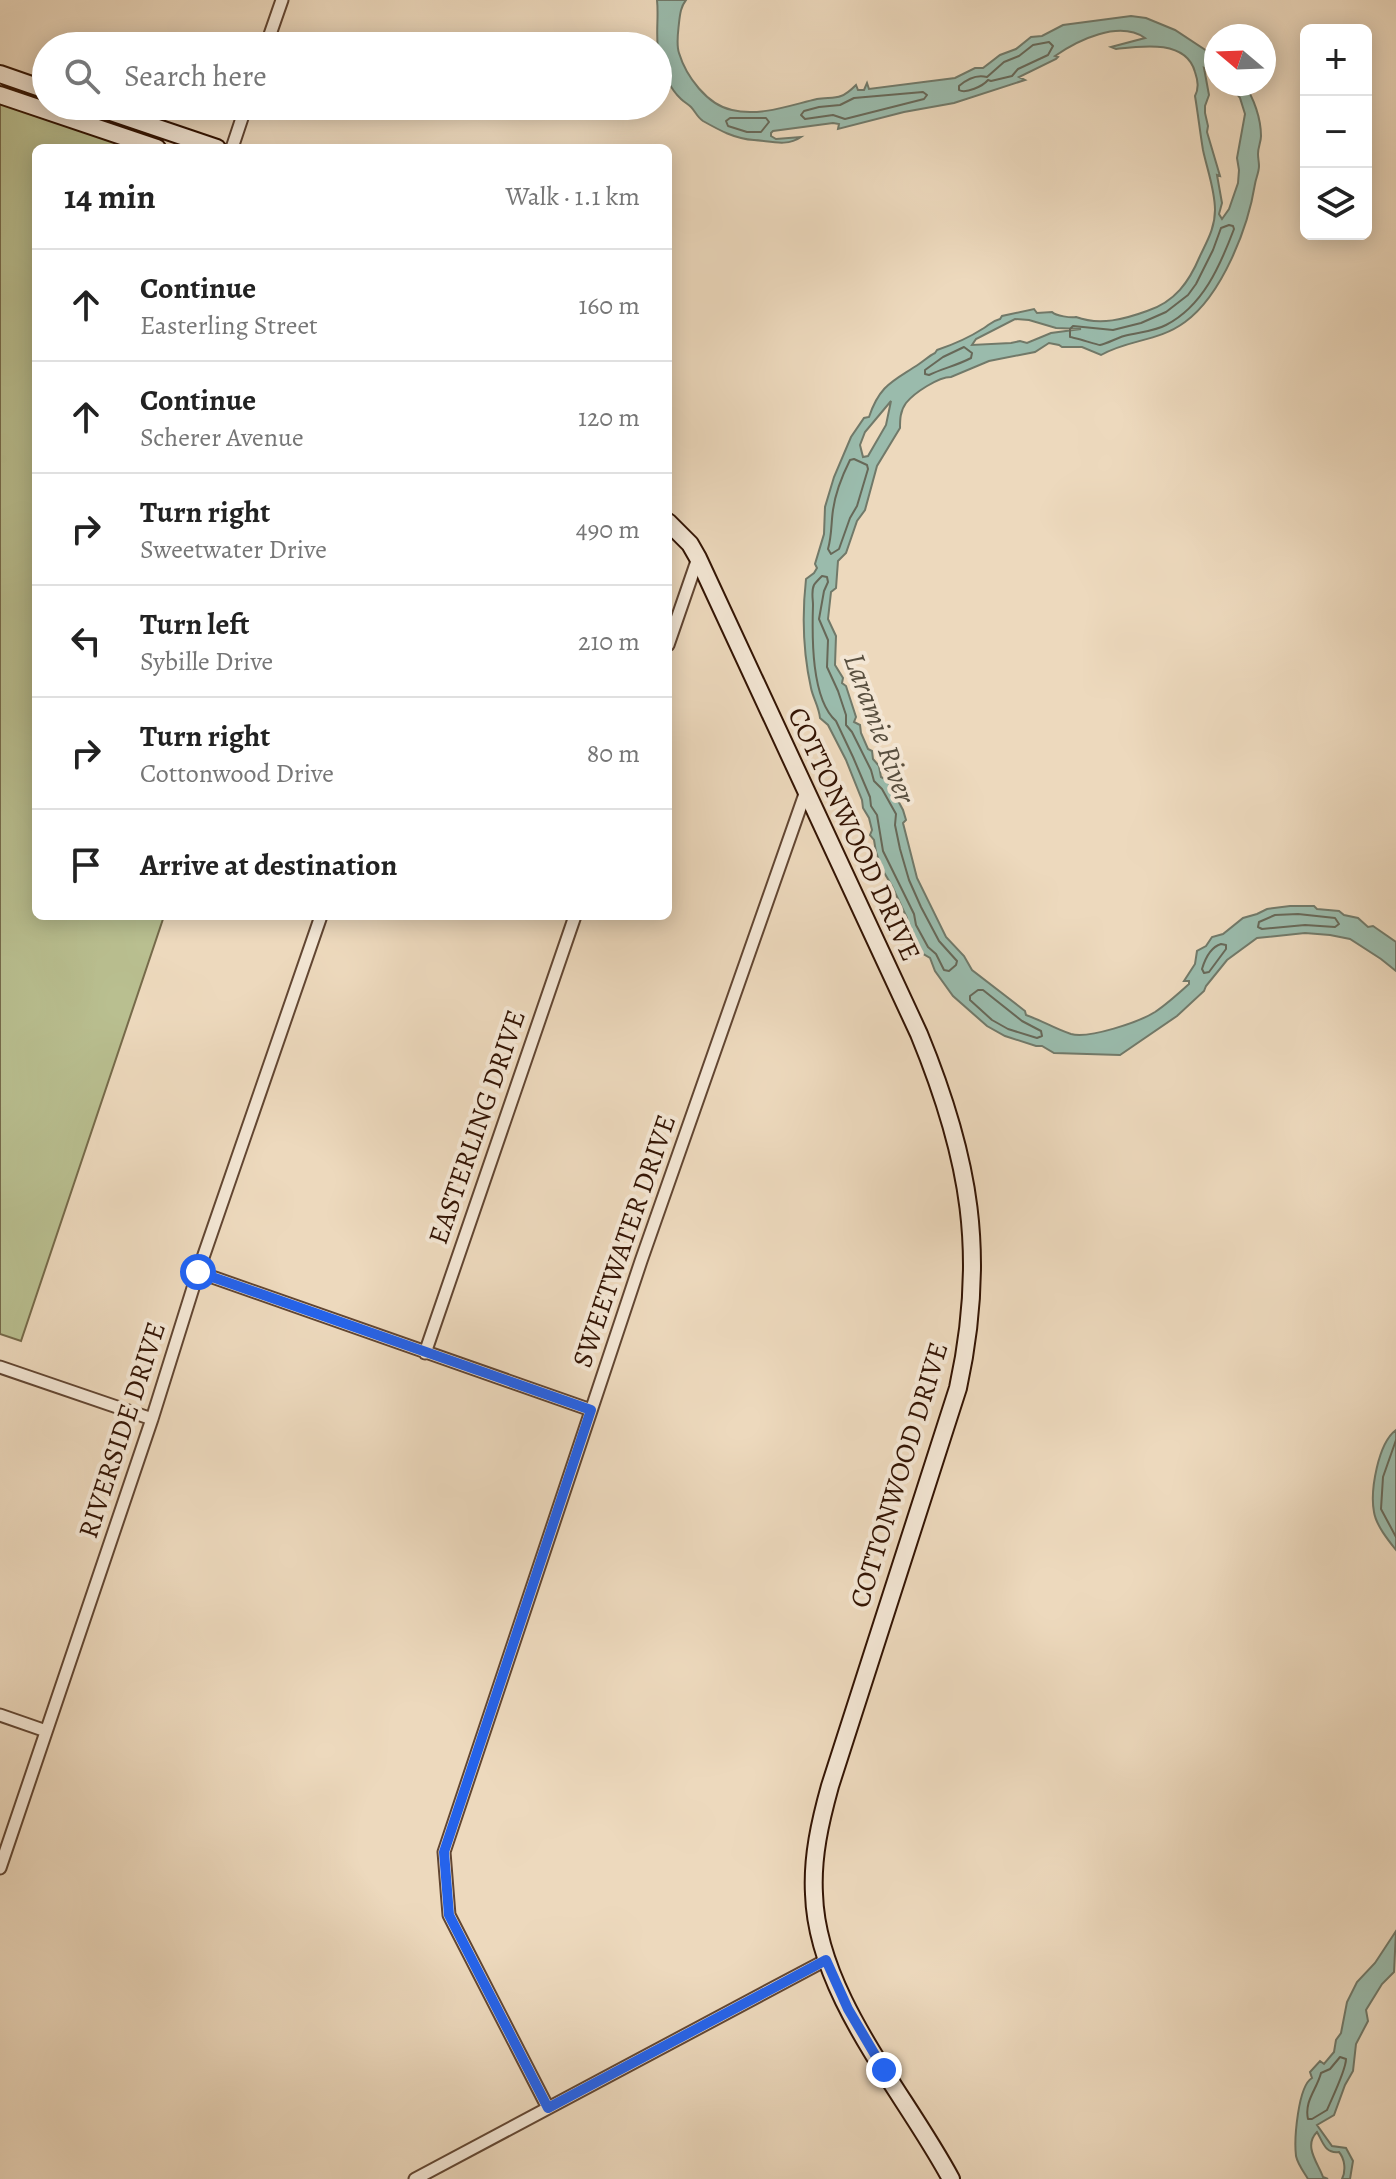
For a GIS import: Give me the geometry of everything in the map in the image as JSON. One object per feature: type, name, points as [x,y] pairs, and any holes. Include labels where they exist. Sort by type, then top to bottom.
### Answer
[{"type":"street","points":[[271,32],[282,0]]},
{"type":"street","points":[[0,74],[32,85]]},
{"type":"street","points":[[0,95],[32,106]]},
{"type":"street","points":[[74,120],[145,144]]},
{"type":"street","points":[[134,120],[205,144]]},
{"type":"street","points":[[233,144],[241,120]]},
{"type":"street","name":"COTTONWOOD DRIVE","points":[[672,526],[690,544],[698,558],[919,1034],[937,1078],[960,1155],[970,1215],[973,1267],[969,1327],[958,1388],[820,1820],[814,1897],[816,1922],[826,1960],[848,2009],[951,2179]]},
{"type":"street","points":[[672,633],[698,558]]},
{"type":"street","name":"SWEETWATER DRIVE","points":[[548,2108],[449,1915],[444,1852],[646,1246],[806,791]]},
{"type":"street","name":"RIVERSIDE DRIVE","points":[[0,1868],[152,1419],[198,1272],[320,920]]},
{"type":"street","name":"EASTERLING DRIVE","points":[[425,1353],[574,920]]},
{"type":"street","points":[[198,1272],[591,1410]]},
{"type":"street","points":[[0,1367],[152,1419]]},
{"type":"street","points":[[0,1715],[46,1731]]},
{"type":"street","points":[[415,2179],[826,1960]]},
{"type":"green space","points":[[0,100],[32,111],[32,120],[58,120],[128,144],[32,144],[32,920],[163,920],[21,1341],[0,1334]]},
{"type":"water","points":[[657,0],[686,0],[680,13],[677,42],[687,71],[699,88],[723,107],[753,112],[838,97],[856,85],[858,90],[864,90],[867,83],[869,89],[955,78],[975,68],[983,68],[1031,37],[1042,36],[1063,25],[1131,16],[1146,18],[1175,30],[1204,49],[1204,96],[1209,96],[1205,106],[1207,132],[1220,176],[1217,175],[1222,203],[1219,214],[1222,219],[1238,183],[1237,158],[1245,114],[1238,96],[1251,96],[1261,136],[1259,170],[1252,201],[1240,240],[1222,278],[1211,295],[1185,322],[1175,329],[1101,355],[1082,347],[1062,347],[1049,343],[1035,352],[989,361],[940,380],[927,386],[904,406],[900,428],[877,466],[865,510],[857,521],[846,553],[838,561],[836,588],[831,592],[828,619],[836,636],[835,665],[846,686],[856,717],[854,722],[860,725],[881,777],[887,780],[903,810],[906,820],[903,823],[917,878],[946,937],[972,970],[1025,1011],[1026,1015],[1079,1035],[1114,1029],[1148,1016],[1189,984],[1189,981],[1184,981],[1195,964],[1197,951],[1206,946],[1212,937],[1223,934],[1243,918],[1267,909],[1290,906],[1314,906],[1339,911],[1358,918],[1368,927],[1373,926],[1396,942],[1396,971],[1350,939],[1305,933],[1257,938],[1227,960],[1204,991],[1177,1016],[1120,1055],[1054,1053],[1042,1046],[1005,1036],[987,1026],[953,996],[935,971],[930,958],[920,952],[882,869],[870,835],[869,818],[846,760],[828,725],[820,718],[811,688],[804,634],[806,579],[817,568],[815,564],[824,534],[825,507],[834,477],[851,437],[864,418],[869,417],[883,390],[937,350],[973,335],[1002,316],[1034,309],[1037,313],[1052,312],[1085,320],[1121,319],[1166,302],[1180,290],[1191,274],[1210,234],[1215,210],[1195,96],[1197,81],[1190,61],[1173,49],[1162,47],[1111,47],[1145,38],[1135,33],[1099,34],[1064,50],[1055,56],[1058,57],[1056,59],[1019,77],[1025,80],[954,103],[838,129],[839,124],[833,123],[771,133],[776,139],[801,137],[784,143],[740,138],[701,119],[672,87],[672,32],[657,32]],"holes":[[[1015,319],[1056,328],[1081,329],[1051,333],[1027,343],[972,345],[976,339]],[[891,401],[886,425],[868,456],[863,457],[860,445],[865,432]]]},
{"type":"water","points":[[1396,1430],[1396,1550],[1377,1522],[1373,1503],[1380,1456]]},
{"type":"water","points":[[1396,1931],[1394,1972],[1382,1984],[1366,2010],[1368,2021],[1356,2044],[1353,2071],[1334,2115],[1317,2125],[1332,2146],[1346,2148],[1353,2161],[1350,2179],[1342,2179],[1344,2165],[1341,2155],[1327,2149],[1317,2132],[1311,2149],[1323,2177],[1328,2179],[1308,2179],[1297,2159],[1296,2148],[1303,2091],[1312,2078],[1310,2072],[1320,2061],[1324,2064],[1334,2052],[1347,2002],[1357,1982],[1375,1963]]},
{"type":"route","points":[[198,1272],[591,1410],[444,1852],[449,1915],[548,2108],[826,1960],[848,2009],[884,2070]]},
{"type":"water label","name":"Laramie River","points":[[880,728]]}]
